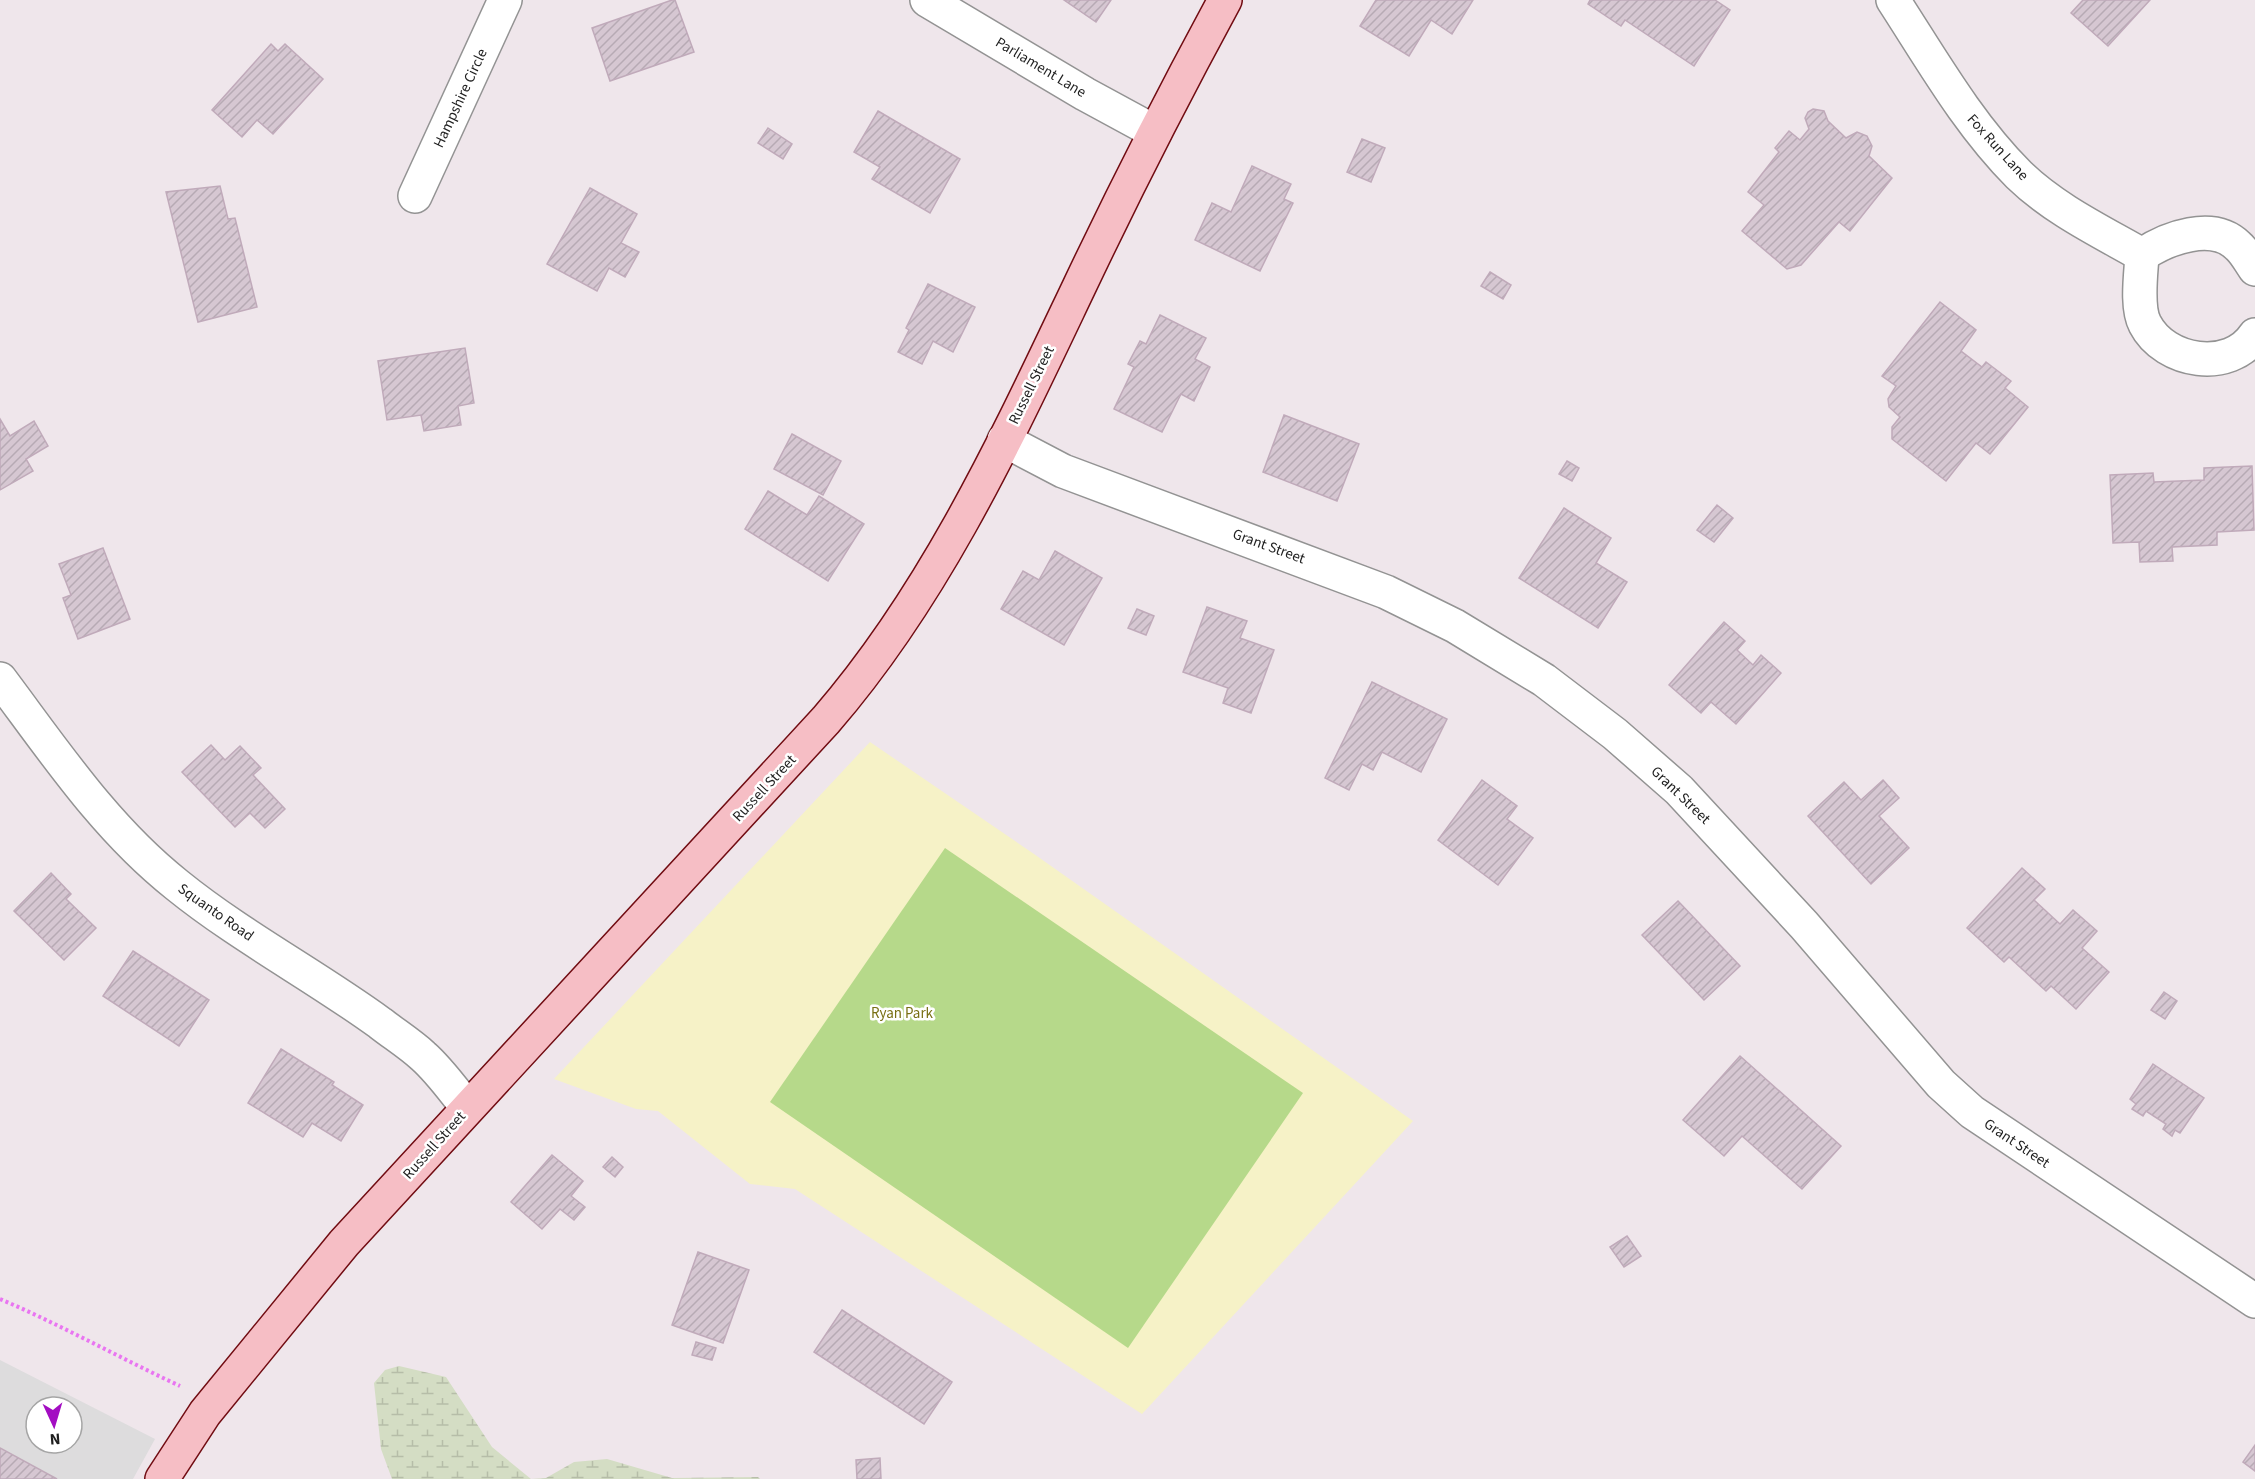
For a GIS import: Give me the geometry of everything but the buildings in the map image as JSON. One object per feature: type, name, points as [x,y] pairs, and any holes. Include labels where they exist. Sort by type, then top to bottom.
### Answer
[{"type":"street","name":"Hampshire Circle","points":[[415,196],[506,0]]},
{"type":"street","name":"Parliament Lane","points":[[927,0],[1085,94],[1155,132]]},
{"type":"street","name":"Russell Street","points":[[169,1476],[205,1413],[344,1243],[852,690],[877,657],[919,595],[1004,440],[1155,132],[1225,0]]},
{"type":"street","name":"Fox Run Lane","points":[[1893,0],[1953,93],[1986,138],[2020,176],[2067,212],[2142,255]]},
{"type":"street","points":[[2255,269],[2238,245],[2216,234],[2191,235],[2161,243],[2142,255],[2140,293],[2144,323],[2157,341],[2181,355],[2206,359],[2231,356],[2255,334]]},
{"type":"street","name":"Grant Street","points":[[1004,440],[1063,471],[1386,592],[1502,652],[1544,680],[1615,734],[1679,790],[1804,926],[1941,1084],[1972,1112],[2255,1301]]},
{"type":"street","name":"Squanto Road","points":[[0,679],[81,787],[137,850],[177,886],[225,920],[349,1000],[415,1048],[431,1063],[467,1107]]},
{"type":"path","points":[[0,1299],[54,1323],[99,1348],[185,1389],[205,1413]]},
{"type":"shaded area","points":[[0,1360],[69,1395],[24,1395],[24,1455],[84,1455],[84,1403],[155,1439],[133,1479],[0,1479]]},
{"type":"green space","name":"Ryan Park","points":[[870,742],[1034,854],[1413,1121],[1142,1414],[795,1189],[750,1184],[658,1111],[636,1109],[554,1079]]},
{"type":"green space","points":[[945,848],[1303,1093],[1128,1348],[770,1102]]},
{"type":"green space","points":[[399,1366],[446,1377],[492,1447],[531,1479],[392,1479],[381,1449],[374,1383],[385,1370]]},
{"type":"green space","points":[[607,1459],[672,1478],[758,1477],[760,1479],[531,1479],[546,1478],[574,1462]]}]
